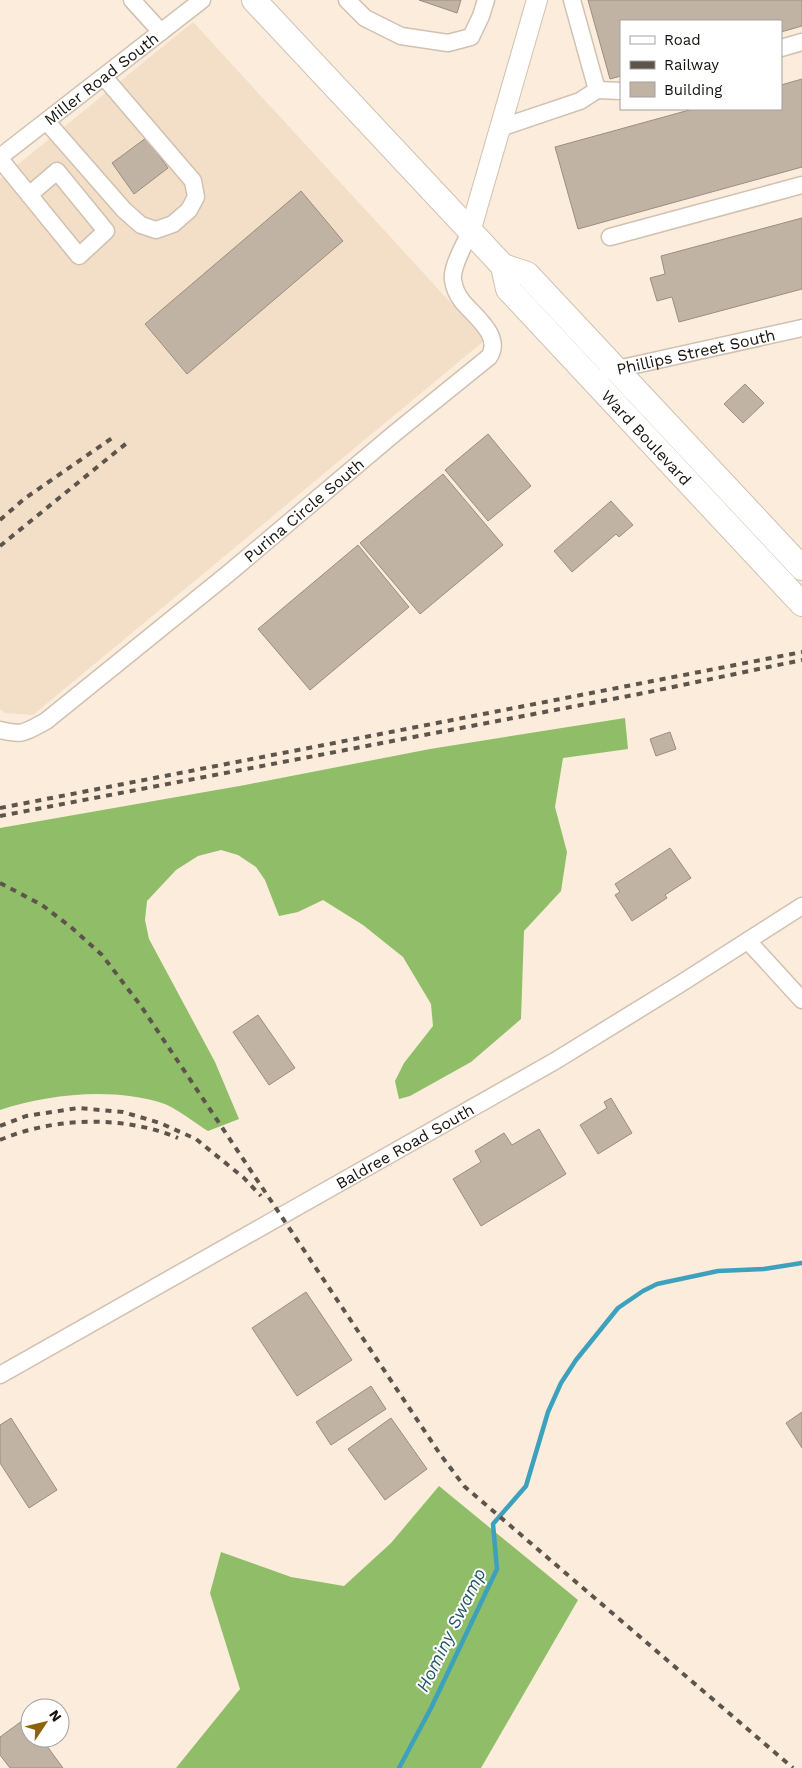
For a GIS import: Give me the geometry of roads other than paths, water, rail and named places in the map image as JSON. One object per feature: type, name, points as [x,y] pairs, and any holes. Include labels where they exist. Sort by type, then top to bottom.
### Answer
[{"type":"highway","name":"Ward Boulevard","points":[[258,1],[502,266],[526,274],[802,568]]},
{"type":"highway","name":"Ward Boulevard","points":[[502,266],[508,289],[802,604]]},
{"type":"main road","points":[[470,232],[537,0]]},
{"type":"street","points":[[132,0],[161,32]]},
{"type":"street","name":"Miller Road South","points":[[0,158],[202,0]]},
{"type":"street","points":[[347,0],[365,18],[401,36],[448,43],[471,37],[486,0]]},
{"type":"street","points":[[572,0],[597,90]]},
{"type":"street","points":[[782,48],[802,42]]},
{"type":"street","points":[[47,122],[124,210],[140,225],[156,230],[173,224],[190,210],[196,197],[193,181],[104,78]]},
{"type":"street","points":[[500,128],[580,102],[597,90],[620,91]]},
{"type":"street","points":[[0,158],[29,195],[79,256],[106,231],[57,171],[29,195]]},
{"type":"street","points":[[610,237],[802,185]]},
{"type":"street","name":"Purina Circle South","points":[[0,730],[14,735],[26,732],[46,721],[229,573],[394,433],[489,357],[493,351],[492,338],[488,330],[462,301],[453,280],[453,271],[470,232]]},
{"type":"street","name":"Phillips Street South","points":[[589,375],[802,328]]},
{"type":"street","name":"Baldree Road South","points":[[0,1376],[504,1091],[672,989],[802,906]]},
{"type":"street","points":[[748,941],[802,1000]]},
{"type":"waterway","name":"Hominy Swamp","points":[[399,1768],[431,1708],[497,1569],[493,1524],[526,1486],[548,1412],[561,1383],[576,1360],[618,1308],[657,1284],[718,1271],[764,1269],[802,1263]]},
{"type":"railway","points":[[0,520],[24,499],[115,436]]},
{"type":"railway","points":[[0,546],[128,442]]},
{"type":"railway","points":[[0,808],[802,652]]},
{"type":"railway","points":[[0,816],[644,693],[802,660]]},
{"type":"railway","points":[[0,883],[42,905],[72,928],[102,955],[141,1006],[440,1454],[464,1486],[793,1768]]},
{"type":"railway","points":[[0,1126],[26,1116],[78,1108],[123,1112],[160,1123],[196,1139],[244,1178],[261,1196]]},
{"type":"railway","points":[[0,1140],[21,1132],[43,1127],[89,1122],[135,1125],[178,1138]]}]
